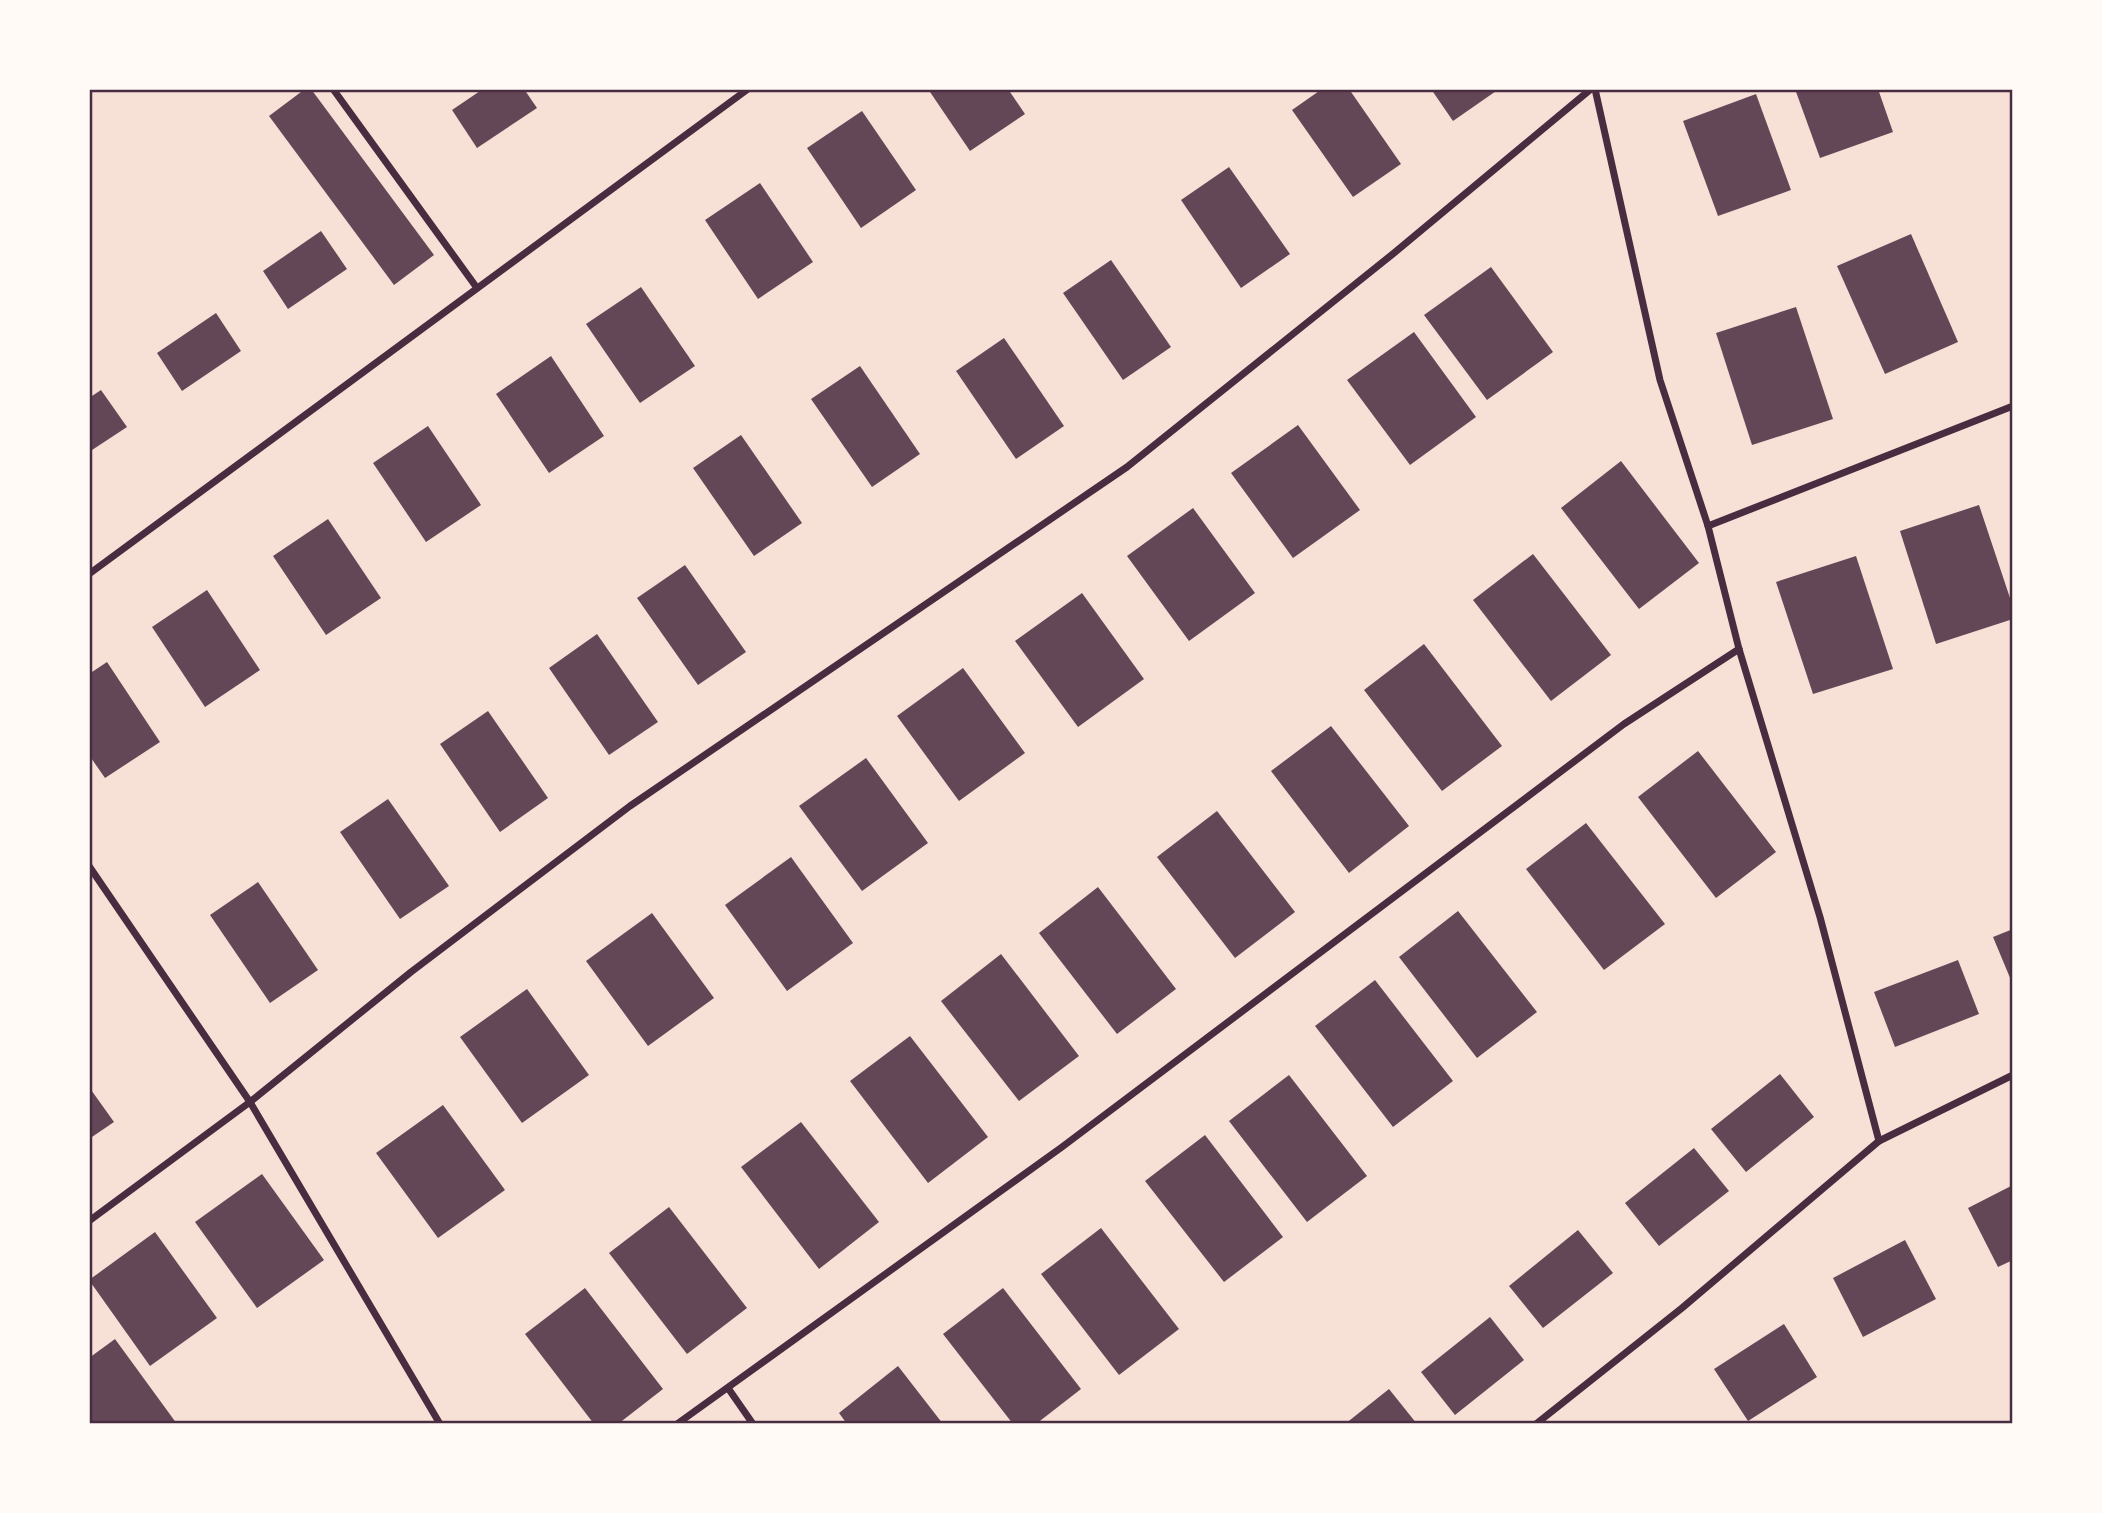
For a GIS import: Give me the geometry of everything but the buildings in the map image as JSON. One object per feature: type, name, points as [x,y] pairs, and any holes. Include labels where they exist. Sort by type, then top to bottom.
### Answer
[{"type":"street","points":[[333,89],[477,288]]},
{"type":"street","points":[[89,574],[748,89]]},
{"type":"street","points":[[89,1221],[250,1102],[411,972],[630,806],[1127,467],[1593,89],[1660,380],[1708,526],[1739,649],[1820,916],[1879,1141]]},
{"type":"street","points":[[1708,526],[2013,405]]},
{"type":"street","points":[[677,1424],[1062,1146],[1624,724],[1739,649]]},
{"type":"street","points":[[89,866],[250,1102],[440,1424]]},
{"type":"street","points":[[1536,1424],[1682,1308],[1879,1141],[2013,1074]]},
{"type":"street","points":[[728,1388],[753,1424]]}]
